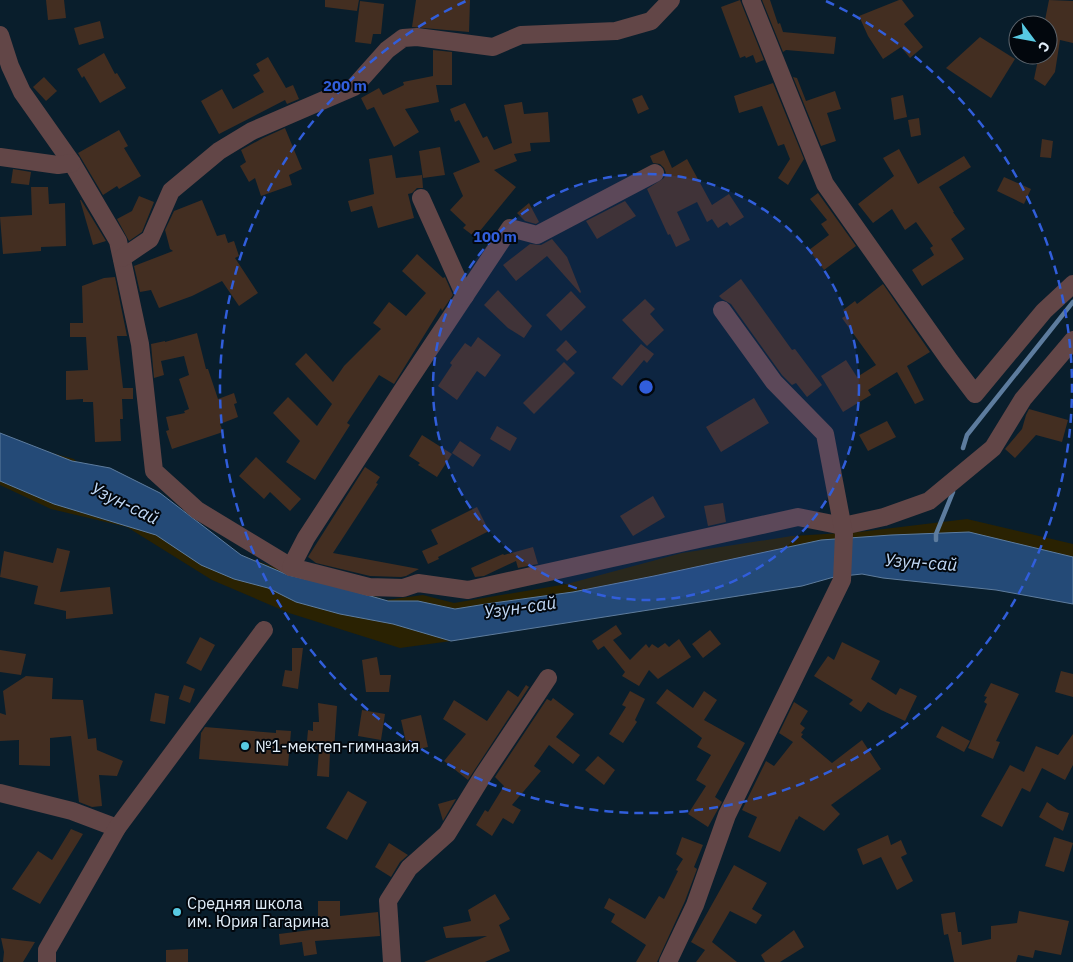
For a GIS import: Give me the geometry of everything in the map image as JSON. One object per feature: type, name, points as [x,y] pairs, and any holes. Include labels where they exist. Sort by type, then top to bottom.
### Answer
[{"type":"street","points":[[122,258],[150,239],[171,191],[219,151],[252,131],[354,87],[388,50],[403,38],[417,37],[493,47],[521,35],[616,32],[650,20],[671,0]]},
{"type":"street","points":[[750,0],[825,184],[975,394],[1044,311],[1073,284]]},
{"type":"street","points":[[0,35],[10,66],[22,92],[72,162],[118,241],[140,344],[154,471],[197,510],[291,567],[369,587],[403,588],[418,583],[468,590],[798,517],[844,530],[929,501],[993,448],[1023,399],[1073,340]]},
{"type":"street","points":[[0,157],[58,165],[72,162]]},
{"type":"street","points":[[291,567],[311,530],[510,228],[537,235],[655,173]]},
{"type":"street","points":[[421,198],[465,296]]},
{"type":"street","points":[[668,962],[695,905],[727,815],[842,580],[844,530],[825,434],[774,382],[722,310]]},
{"type":"street","points":[[47,962],[47,950],[117,828],[264,630]]},
{"type":"street","points":[[392,962],[388,901],[409,868],[447,834],[482,777],[548,678]]},
{"type":"street","points":[[0,793],[72,811],[117,828]]},
{"type":"sand","points":[[0,439],[74,459],[115,502],[241,555],[287,572],[328,581],[386,600],[423,595],[454,603],[567,584],[682,553],[792,536],[859,532],[967,519],[1073,544],[1073,604],[996,590],[862,574],[834,577],[802,586],[400,648],[289,613],[212,580],[127,527],[51,509],[0,485]]},
{"type":"water","name":"Узун-сай","points":[[0,433],[72,461],[110,468],[160,493],[241,555],[288,575],[388,601],[418,601],[455,609],[573,592],[821,540],[969,532],[1073,557],[1073,604],[996,590],[862,574],[834,577],[802,586],[451,641],[393,624],[340,614],[296,602],[268,588],[234,579],[201,565],[156,535],[54,504],[0,481]]},
{"type":"building","points":[[46,0],[64,0],[66,18],[48,20]]},
{"type":"building","points":[[325,0],[359,0],[357,11],[325,7]]},
{"type":"building","points":[[416,0],[470,0],[469,32],[412,27]]},
{"type":"building","points":[[740,0],[764,60],[756,63],[753,55],[740,58],[721,7]]},
{"type":"building","points":[[762,0],[770,0],[778,24],[780,23],[783,32],[836,37],[834,54],[786,50],[783,52]]},
{"type":"building","points":[[902,0],[914,16],[904,24],[923,47],[910,58],[901,47],[883,59],[868,36],[859,16]]},
{"type":"building","points":[[1049,0],[1073,1],[1073,43],[1060,40],[1058,53],[1058,15],[1046,15]]},
{"type":"building","points":[[360,1],[384,4],[381,34],[373,34],[371,44],[355,42]]},
{"type":"building","points":[[100,21],[104,38],[79,45],[74,28]]},
{"type":"building","points":[[980,37],[1008,55],[1008,65],[1011,65],[991,98],[946,68]]},
{"type":"building","points":[[433,50],[452,52],[452,85],[436,85],[439,102],[405,109],[419,132],[394,147],[374,107],[367,110],[361,98],[379,88],[383,95],[404,85],[403,82],[433,76]]},
{"type":"building","points":[[104,53],[115,74],[117,73],[126,88],[100,103],[84,76],[82,78],[77,69]]},
{"type":"building","points":[[268,57],[286,88],[293,85],[299,99],[287,104],[285,100],[219,134],[201,101],[222,89],[233,109],[264,92],[253,75],[260,71],[256,64]]},
{"type":"building","points":[[1037,65],[1056,65],[1055,72],[1045,86],[1034,79]]},
{"type":"building","points":[[44,77],[57,91],[46,101],[33,87]]},
{"type":"building","points":[[793,77],[797,78],[806,101],[835,91],[841,109],[827,113],[836,141],[821,146]]},
{"type":"building","points":[[773,83],[804,159],[788,185],[778,178],[790,159],[784,144],[778,146],[762,106],[739,113],[734,96]]},
{"type":"building","points":[[642,95],[649,109],[638,114],[632,99]]},
{"type":"building","points":[[903,95],[907,117],[894,120],[891,98]]},
{"type":"building","points":[[522,102],[524,114],[548,112],[550,142],[530,143],[531,151],[514,154],[517,161],[494,170],[516,187],[475,237],[463,228],[466,225],[450,210],[463,196],[453,173],[480,162],[459,120],[455,122],[450,109],[465,103],[483,138],[487,136],[494,150],[512,143],[504,105]]},
{"type":"building","points":[[919,118],[921,135],[911,137],[908,120]]},
{"type":"building","points":[[285,128],[302,169],[289,175],[292,185],[261,196],[255,178],[249,182],[240,166],[246,162],[241,150]]},
{"type":"building","points":[[119,130],[128,146],[124,148],[141,176],[119,189],[117,186],[103,195],[78,153]]},
{"type":"building","points":[[1042,139],[1053,141],[1051,158],[1040,157]]},
{"type":"building","points":[[440,147],[445,175],[423,178],[419,151]]},
{"type":"building","points":[[899,149],[918,184],[964,156],[971,167],[939,187],[965,229],[951,239],[964,259],[922,286],[912,270],[934,255],[930,248],[933,246],[916,222],[905,230],[892,209],[873,223],[858,204],[894,176],[883,158]]},
{"type":"building","points":[[664,150],[672,168],[687,159],[712,205],[729,194],[744,217],[730,226],[727,222],[718,228],[712,219],[707,222],[697,202],[677,212],[690,240],[676,247],[670,234],[668,235],[647,189],[664,178],[666,173],[664,168],[660,164],[653,163],[650,156]]},
{"type":"building","points":[[392,155],[396,178],[422,175],[423,188],[417,188],[408,194],[414,218],[378,228],[372,206],[351,212],[348,201],[374,194],[369,159]]},
{"type":"building","points":[[13,169],[31,172],[29,185],[11,183]]},
{"type":"building","points":[[1004,177],[1031,189],[1024,204],[997,191]]},
{"type":"building","points":[[31,187],[48,187],[49,204],[65,203],[66,246],[41,247],[41,251],[3,254],[0,217],[32,215]]},
{"type":"building","points":[[818,193],[856,246],[824,270],[809,250],[829,235],[821,224],[827,220],[810,199]]},
{"type":"building","points":[[139,196],[154,202],[142,232],[129,241],[117,219],[132,211]]},
{"type":"building","points":[[81,200],[106,241],[93,245]]},
{"type":"building","points":[[202,200],[217,236],[225,234],[228,243],[234,241],[239,256],[235,258],[258,293],[239,306],[222,281],[192,296],[159,308],[151,290],[140,292],[134,266],[173,251],[170,249],[165,230],[174,211]]},
{"type":"building","points":[[625,201],[636,216],[597,239],[586,221]]},
{"type":"building","points":[[529,203],[539,222],[536,224],[525,221],[517,213]]},
{"type":"building","points":[[552,239],[567,257],[580,293],[547,256],[516,281],[503,265],[530,244],[541,245]]},
{"type":"building","points":[[417,254],[443,278],[445,277],[453,295],[442,311],[441,308],[394,384],[379,375],[347,423],[350,425],[315,480],[286,462],[300,441],[273,413],[288,397],[317,426],[332,404],[295,364],[306,353],[333,382],[344,366],[381,329],[373,323],[389,302],[406,316],[426,293],[402,271]]},
{"type":"building","points":[[115,277],[127,336],[117,336],[123,388],[133,388],[133,399],[122,399],[123,419],[120,419],[121,441],[95,442],[93,402],[83,402],[83,399],[66,400],[66,371],[88,370],[86,337],[70,337],[70,323],[83,323],[82,286],[104,278]]},
{"type":"building","points":[[741,279],[792,350],[795,349],[822,385],[807,397],[796,383],[792,385],[782,375],[731,304],[719,296]]},
{"type":"building","points":[[883,284],[930,352],[907,366],[924,400],[915,404],[897,372],[868,390],[871,395],[843,412],[821,376],[846,360],[857,377],[876,365],[842,318],[847,315],[843,310],[855,301],[857,304]]},
{"type":"building","points":[[498,290],[532,326],[524,338],[508,328],[484,305]]},
{"type":"building","points":[[571,291],[586,307],[561,331],[546,315]]},
{"type":"building","points":[[645,299],[655,309],[650,314],[664,330],[647,346],[622,320]]},
{"type":"building","points":[[197,333],[206,369],[208,369],[218,399],[234,393],[237,403],[234,404],[238,417],[220,424],[223,432],[172,449],[166,431],[169,430],[166,417],[185,413],[184,411],[189,409],[179,379],[189,375],[184,356],[161,361],[164,375],[154,378],[151,344]]},
{"type":"building","points":[[478,337],[501,355],[485,377],[477,371],[457,400],[438,386],[452,365],[450,363],[465,343],[471,347]]},
{"type":"building","points":[[566,340],[577,352],[567,361],[556,350]]},
{"type":"building","points":[[641,344],[654,354],[647,363],[644,360],[622,386],[612,378]]},
{"type":"building","points":[[564,362],[575,373],[534,414],[523,403]]},
{"type":"building","points":[[754,398],[769,423],[721,452],[706,427]]},
{"type":"building","points":[[1029,409],[1068,420],[1062,442],[1036,435],[1015,458],[1005,449],[1022,429]]},
{"type":"building","points":[[887,421],[896,437],[868,451],[859,435]]},
{"type":"building","points":[[497,426],[517,438],[510,451],[490,439]]},
{"type":"building","points":[[422,435],[452,454],[437,477],[418,465],[420,463],[409,456]]},
{"type":"building","points":[[460,441],[481,455],[473,467],[452,453]]},
{"type":"building","points":[[256,457],[301,499],[290,511],[270,492],[264,499],[239,476]]},
{"type":"building","points":[[365,467],[380,477],[376,483],[378,484],[333,553],[419,569],[406,576],[370,576],[316,563],[308,557]]},
{"type":"building","points":[[653,496],[665,517],[633,536],[620,516]]},
{"type":"building","points":[[723,503],[726,522],[708,526],[704,506]]},
{"type":"building","points":[[477,507],[489,531],[428,564],[422,551],[438,544],[431,530]]},
{"type":"building","points":[[533,547],[538,564],[518,568],[516,561],[484,576],[475,577],[471,568],[503,554]]},
{"type":"building","points":[[57,548],[70,551],[60,592],[110,587],[113,614],[66,619],[66,611],[34,604],[38,586],[0,577],[4,551],[53,563]]},
{"type":"building","points":[[616,625],[622,634],[613,640],[630,660],[646,644],[649,648],[652,644],[658,648],[665,643],[669,647],[679,639],[691,657],[658,679],[649,670],[639,686],[622,676],[625,672],[604,646],[598,650],[592,641]]},
{"type":"building","points":[[710,630],[721,644],[703,658],[692,644]]},
{"type":"building","points":[[200,637],[215,645],[201,671],[186,663]]},
{"type":"building","points":[[842,642],[880,661],[871,679],[896,695],[900,688],[917,696],[905,721],[868,702],[861,712],[849,704],[853,700],[814,676],[828,656],[834,660]]},
{"type":"building","points":[[292,648],[303,648],[298,689],[282,686],[285,670],[292,671]]},
{"type":"building","points":[[0,650],[26,654],[21,675],[0,672]]},
{"type":"building","points":[[377,657],[380,675],[391,675],[389,692],[366,692],[362,660]]},
{"type":"building","points":[[1061,671],[1073,674],[1073,697],[1055,692]]},
{"type":"building","points":[[26,676],[53,678],[52,699],[83,700],[88,739],[96,738],[97,750],[123,761],[117,776],[99,775],[102,806],[92,807],[79,802],[71,736],[50,738],[50,766],[19,765],[19,740],[0,741],[0,713],[6,715],[3,691]]},
{"type":"building","points":[[991,683],[1019,694],[996,741],[1000,742],[993,759],[968,748],[987,704],[984,702],[987,697],[984,696]]},
{"type":"building","points":[[184,685],[195,689],[190,703],[179,699]]},
{"type":"building","points":[[526,685],[529,687],[468,780],[444,761],[466,734],[443,719],[454,700],[487,721],[508,690],[518,697]]},
{"type":"building","points":[[667,689],[693,708],[704,691],[717,700],[704,720],[745,743],[715,797],[722,802],[708,827],[688,814],[706,786],[696,780],[711,755],[697,747],[702,738],[656,703]]},
{"type":"building","points":[[630,691],[645,699],[635,720],[637,722],[623,743],[609,734],[626,707],[622,705]]},
{"type":"building","points":[[155,693],[169,696],[165,724],[150,721]]},
{"type":"building","points":[[553,698],[574,714],[556,737],[580,755],[573,764],[549,745],[534,766],[541,771],[512,805],[521,810],[513,824],[503,818],[492,836],[476,825],[485,810],[488,812],[504,786],[495,777],[547,699],[551,701]]},
{"type":"building","points":[[794,702],[808,711],[800,724],[805,728],[801,733],[803,734],[801,737],[832,763],[862,740],[881,769],[831,805],[840,814],[824,831],[799,816],[780,852],[748,837],[757,817],[742,810],[766,761],[774,766],[793,742],[779,733]]},
{"type":"building","points":[[318,703],[337,706],[334,751],[330,751],[329,777],[317,776],[319,750],[312,750],[312,741],[307,741],[308,730],[313,731],[313,722],[319,722]]},
{"type":"building","points":[[362,710],[385,714],[381,740],[358,736]]},
{"type":"building","points":[[421,715],[428,747],[408,751],[401,720]]},
{"type":"building","points":[[942,726],[970,741],[964,752],[936,737]]},
{"type":"building","name":"№1-мектеп-гимназия","points":[[205,727],[276,733],[276,730],[291,731],[288,766],[199,759],[201,733]]},
{"type":"building","points":[[1073,734],[1073,765],[1065,780],[1042,768],[1030,792],[1022,788],[1002,827],[981,816],[1010,765],[1024,772],[1036,746],[1058,755]]},
{"type":"building","points":[[598,756],[615,770],[604,785],[585,770]]},
{"type":"building","points":[[348,791],[367,802],[347,840],[326,828]]},
{"type":"building","points":[[456,799],[443,821],[438,804]]},
{"type":"building","points":[[1047,802],[1058,810],[1069,813],[1063,831],[1039,817]]},
{"type":"building","points":[[71,829],[83,834],[40,904],[12,889],[38,851],[52,860]]},
{"type":"building","points":[[888,835],[891,845],[901,840],[907,854],[901,857],[913,881],[897,890],[881,857],[863,865],[857,849]]},
{"type":"building","points":[[682,837],[703,845],[694,867],[697,869],[685,901],[657,962],[636,962],[646,945],[611,922],[615,914],[604,908],[609,898],[645,919],[659,896],[664,899],[678,871],[676,870],[683,859],[676,854]]},
{"type":"building","points":[[1054,837],[1073,843],[1064,872],[1045,866]]},
{"type":"building","points":[[389,843],[408,855],[400,862],[391,877],[375,867]]},
{"type":"building","points":[[734,865],[767,883],[752,909],[762,915],[756,924],[730,911],[712,942],[737,962],[696,962],[705,950],[691,942]]},
{"type":"building","points":[[495,894],[510,919],[499,925],[510,951],[485,962],[424,962],[487,936],[446,938],[443,927],[471,921],[468,910]]},
{"type":"building","points":[[318,901],[340,901],[340,916],[378,912],[380,936],[315,941],[317,954],[304,956],[302,942],[280,945],[279,934],[318,929]]},
{"type":"building","points":[[1019,911],[1069,921],[1061,955],[1035,950],[1033,958],[1018,955],[1016,962],[954,962],[948,934],[944,935],[941,914],[955,912],[958,932],[961,932],[962,945],[991,939],[991,926],[1017,923]]},
{"type":"building","points":[[794,930],[804,947],[780,962],[765,962],[761,955]]},
{"type":"building","points":[[1,938],[35,942],[23,962],[3,962],[4,952]]},
{"type":"building","points":[[188,949],[188,962],[166,962],[166,950]]},
{"type":"waterway","points":[[963,448],[967,435],[1073,302]]},
{"type":"waterway","points":[[936,540],[936,534],[953,492]]},
{"type":"place","name":"№1-мектеп-гимназия","points":[[245,746]]},
{"type":"place","name":"Средняя школа им. Юрия Гагарина","points":[[177,912]]}]
